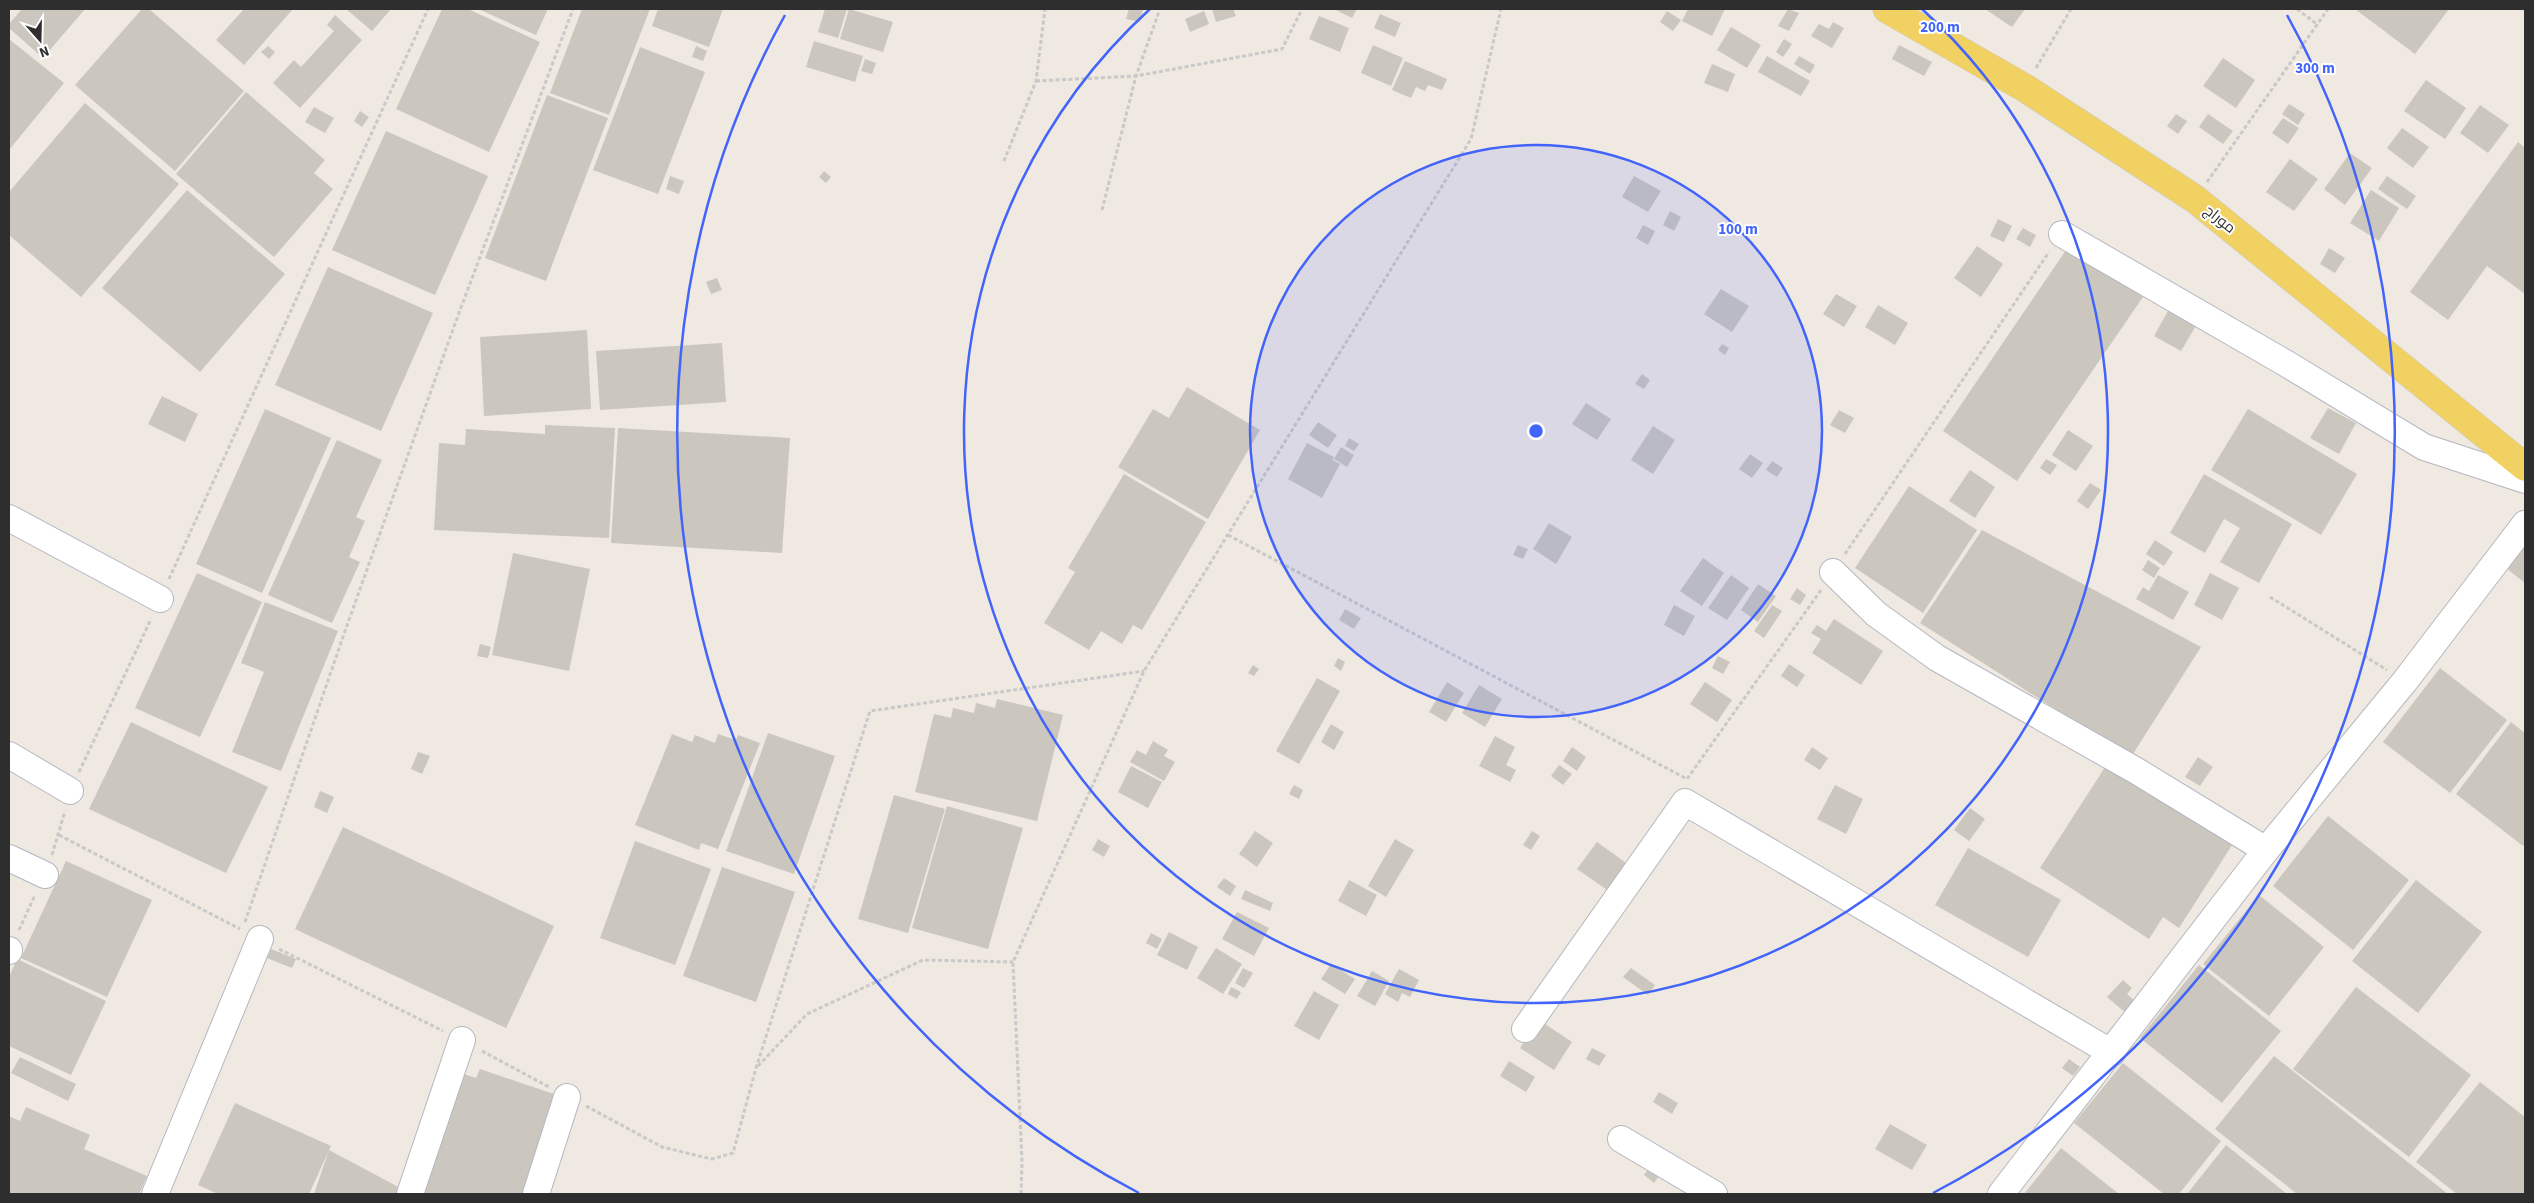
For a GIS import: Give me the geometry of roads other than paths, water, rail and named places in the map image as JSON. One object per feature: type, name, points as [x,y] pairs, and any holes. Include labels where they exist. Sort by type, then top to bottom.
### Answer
[{"type":"main road","name":"موراج","points":[[1887,9],[2025,88],[2195,199],[2525,467]]},
{"type":"lane","points":[[2062,234],[2287,364],[2424,447],[2525,480]]},
{"type":"lane","points":[[9,518],[160,599]]},
{"type":"lane","points":[[2001,1194],[2112,1053],[2266,850],[2405,681],[2525,524]]},
{"type":"lane","points":[[1833,572],[1876,614],[1937,658],[2135,770],[2266,850]]},
{"type":"lane","points":[[9,755],[70,791]]},
{"type":"lane","points":[[1526,1029],[1685,802],[2112,1053]]},
{"type":"lane","points":[[9,858],[45,876]]},
{"type":"lane","points":[[155,1194],[260,939]]},
{"type":"lane","points":[[410,1194],[462,1040]]},
{"type":"lane","points":[[536,1194],[567,1097]]},
{"type":"lane","points":[[1621,1139],[1714,1194]]}]
